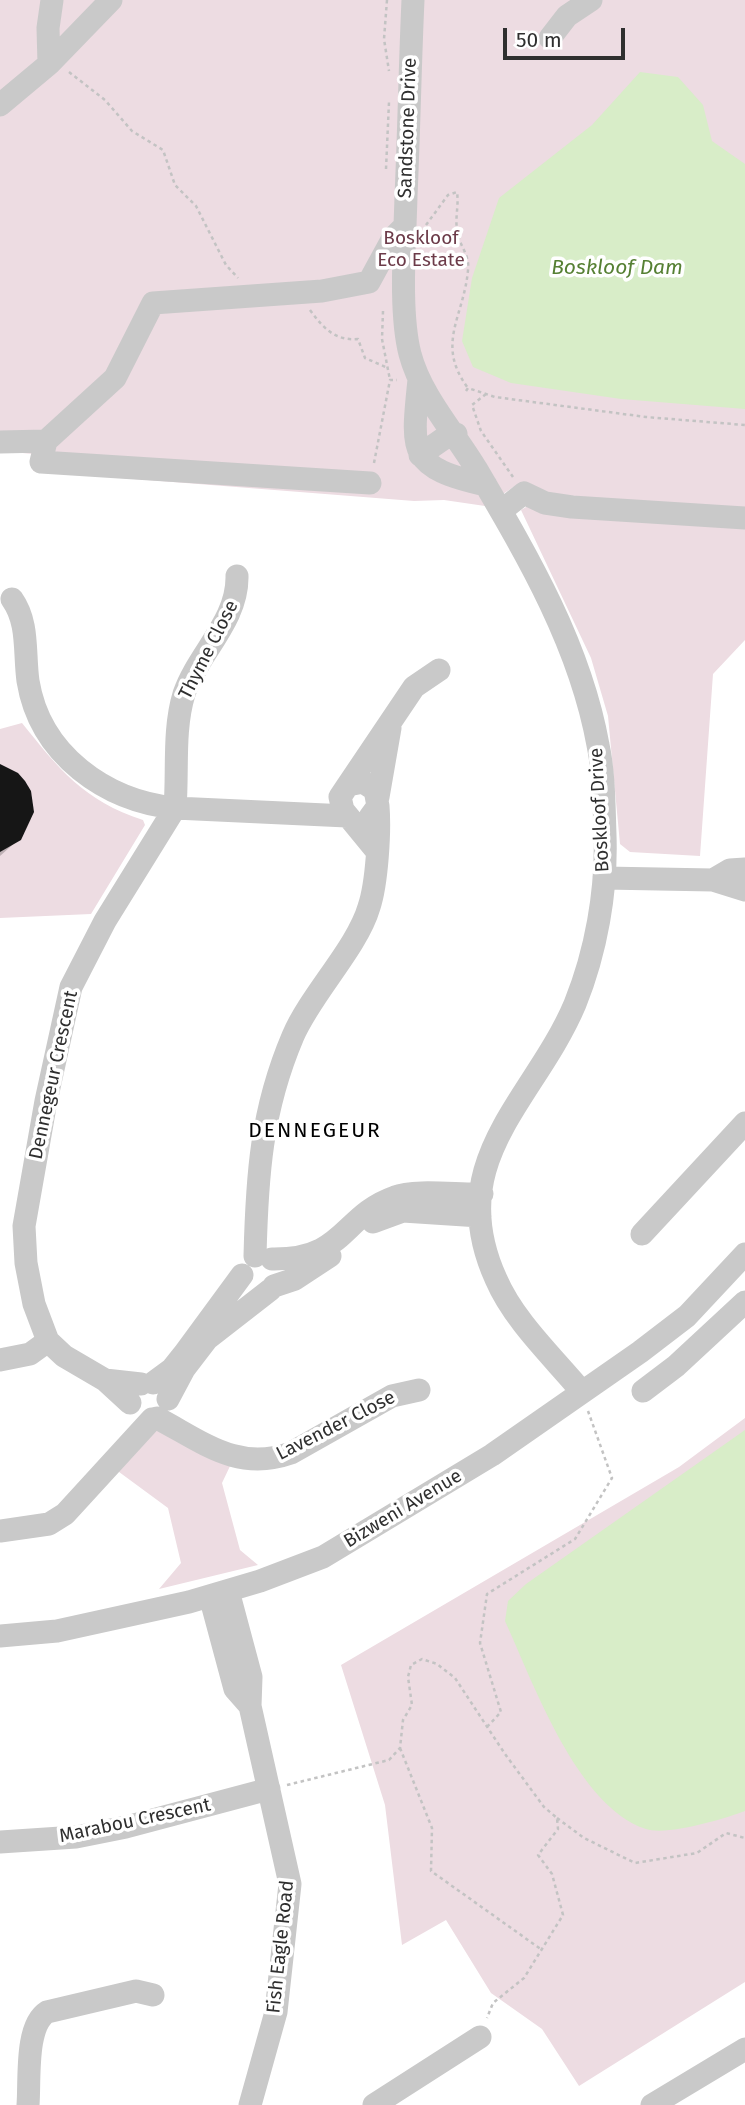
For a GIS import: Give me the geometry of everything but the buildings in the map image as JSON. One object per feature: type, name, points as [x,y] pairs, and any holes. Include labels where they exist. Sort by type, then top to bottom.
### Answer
[{"type":"street","points":[[49,64],[48,28],[52,0]]},
{"type":"street","points":[[0,104],[49,64],[111,0]]},
{"type":"street","name":"Sandstone Drive","points":[[412,0],[405,226],[409,350],[419,380]]},
{"type":"street","points":[[550,38],[566,16],[590,0]]},
{"type":"street","points":[[370,483],[41,462],[46,442],[116,378],[153,303],[291,293],[369,282],[393,238],[405,226]]},
{"type":"street","points":[[419,380],[414,421],[420,455],[425,463],[442,474],[486,485]]},
{"type":"street","name":"Boskloof Drive","points":[[419,380],[457,434],[560,623],[587,700],[599,746],[605,838],[604,878],[588,968],[574,1007],[492,1144],[484,1171],[481,1205],[488,1259],[497,1282],[517,1313],[582,1392]]},
{"type":"street","points":[[420,455],[443,439],[457,434]]},
{"type":"street","points":[[0,442],[46,442]]},
{"type":"street","points":[[501,511],[524,493],[545,503],[572,507],[745,518]]},
{"type":"street","name":"Thyme Close","points":[[175,808],[180,707],[195,671],[235,604],[237,576]]},
{"type":"street","points":[[12,598],[22,614],[29,683],[39,717],[61,749],[82,772],[110,791],[146,805],[368,818],[378,802]]},
{"type":"street","points":[[375,849],[340,804],[345,788],[418,683],[439,670]]},
{"type":"street","points":[[391,721],[378,802],[380,829],[375,849],[369,908],[294,1035],[270,1098],[258,1162],[256,1263],[252,1290],[272,1288],[295,1279],[393,1204]]},
{"type":"street","points":[[303,813],[355,782],[370,785],[378,802]]},
{"type":"street","name":"Dennegeur Crescent","points":[[48,1341],[34,1304],[26,1263],[24,1226],[65,1008],[71,987],[105,921],[175,808]]},
{"type":"street","points":[[713,880],[730,870],[745,869]]},
{"type":"street","points":[[604,878],[713,880],[745,890]]},
{"type":"street","points":[[642,1234],[745,1122]]},
{"type":"street","points":[[0,1531],[49,1524],[81,1500],[130,1441],[153,1406],[172,1369],[256,1263],[300,1258],[328,1247],[374,1208],[393,1204],[481,1205]]},
{"type":"street","name":"Bizweni Avenue","points":[[0,1636],[57,1631],[219,1593],[323,1557],[492,1455],[582,1392],[687,1316],[745,1254]]},
{"type":"street","points":[[153,1406],[207,1339],[272,1288],[279,1269],[256,1263]]},
{"type":"street","points":[[643,1391],[676,1366],[745,1302]]},
{"type":"street","points":[[0,1360],[30,1354],[48,1341],[64,1356],[153,1406]]},
{"type":"street","name":"Lavender Close","points":[[153,1406],[222,1453],[255,1461],[291,1453],[392,1396],[419,1390]]},
{"type":"street","name":"Fish Eagle Road","points":[[219,1593],[235,1689],[250,1706],[290,1876],[276,2012],[250,2105]]},
{"type":"street","name":"Marabou Crescent","points":[[0,1842],[76,1837],[113,1830],[269,1789]]},
{"type":"street","points":[[28,2105],[33,2030],[40,2016],[47,2012],[136,1991],[153,1995]]},
{"type":"street","points":[[374,2105],[480,2037]]},
{"type":"street","points":[[652,2105],[745,2049]]},
{"type":"path","points":[[49,64],[68,71],[105,100],[132,131],[163,150],[175,185],[196,206],[226,265],[240,280]]},
{"type":"path","points":[[405,226],[418,228],[427,225],[448,195],[457,192],[456,231],[466,250],[468,269],[450,345],[457,373],[467,390],[646,418],[745,425]]},
{"type":"path","points":[[291,293],[307,305],[325,330],[345,341],[358,339],[365,358],[387,368]]},
{"type":"path","points":[[370,483],[390,380],[419,380]]},
{"type":"path","points":[[486,394],[472,405],[481,431],[524,493]]},
{"type":"path","points":[[487,1727],[501,1712],[480,1643],[487,1594],[575,1539],[612,1478],[582,1392]]},
{"type":"path","points":[[541,1950],[431,1871],[432,1828],[400,1748],[403,1720],[412,1705],[408,1677],[411,1665],[422,1659],[437,1664],[455,1678],[544,1807],[584,1838],[635,1863],[697,1853],[726,1833],[745,1838]]},
{"type":"path","points":[[269,1789],[389,1760],[400,1748]]},
{"type":"path","points":[[480,2037],[492,2004],[524,1978],[563,1915],[552,1874],[538,1855],[558,1829],[556,1818]]},
{"type":"green space","name":"Boskloof Eco Estate","points":[[0,0],[745,0],[745,640],[713,674],[700,856],[630,852],[620,844],[608,716],[591,658],[521,510],[531,504],[515,486],[485,506],[444,500],[414,501],[33,471],[33,454],[0,451]]},
{"type":"green space","points":[[22,723],[74,782],[104,803],[143,820],[145,825],[91,914],[0,918],[0,729]]},
{"type":"green space","points":[[745,1418],[745,1982],[579,2086],[542,2029],[491,1993],[446,1920],[402,1945],[385,1805],[341,1665],[679,1467]]},
{"type":"green space","points":[[158,1428],[231,1464],[222,1483],[240,1550],[258,1565],[159,1589],[181,1563],[168,1508],[115,1469]]},
{"type":"water","name":"Boskloof Dam","points":[[640,72],[678,77],[703,105],[712,141],[745,164],[745,409],[621,399],[511,383],[473,367],[462,341],[472,278],[499,198],[592,125]]},
{"type":"water","points":[[745,1430],[745,1811],[681,1828],[655,1831],[646,1829],[621,1816],[599,1796],[578,1770],[544,1708],[505,1621],[508,1601],[526,1584]]},
{"type":"district","name":"DENNEGEUR","points":[[315,1131]]}]
